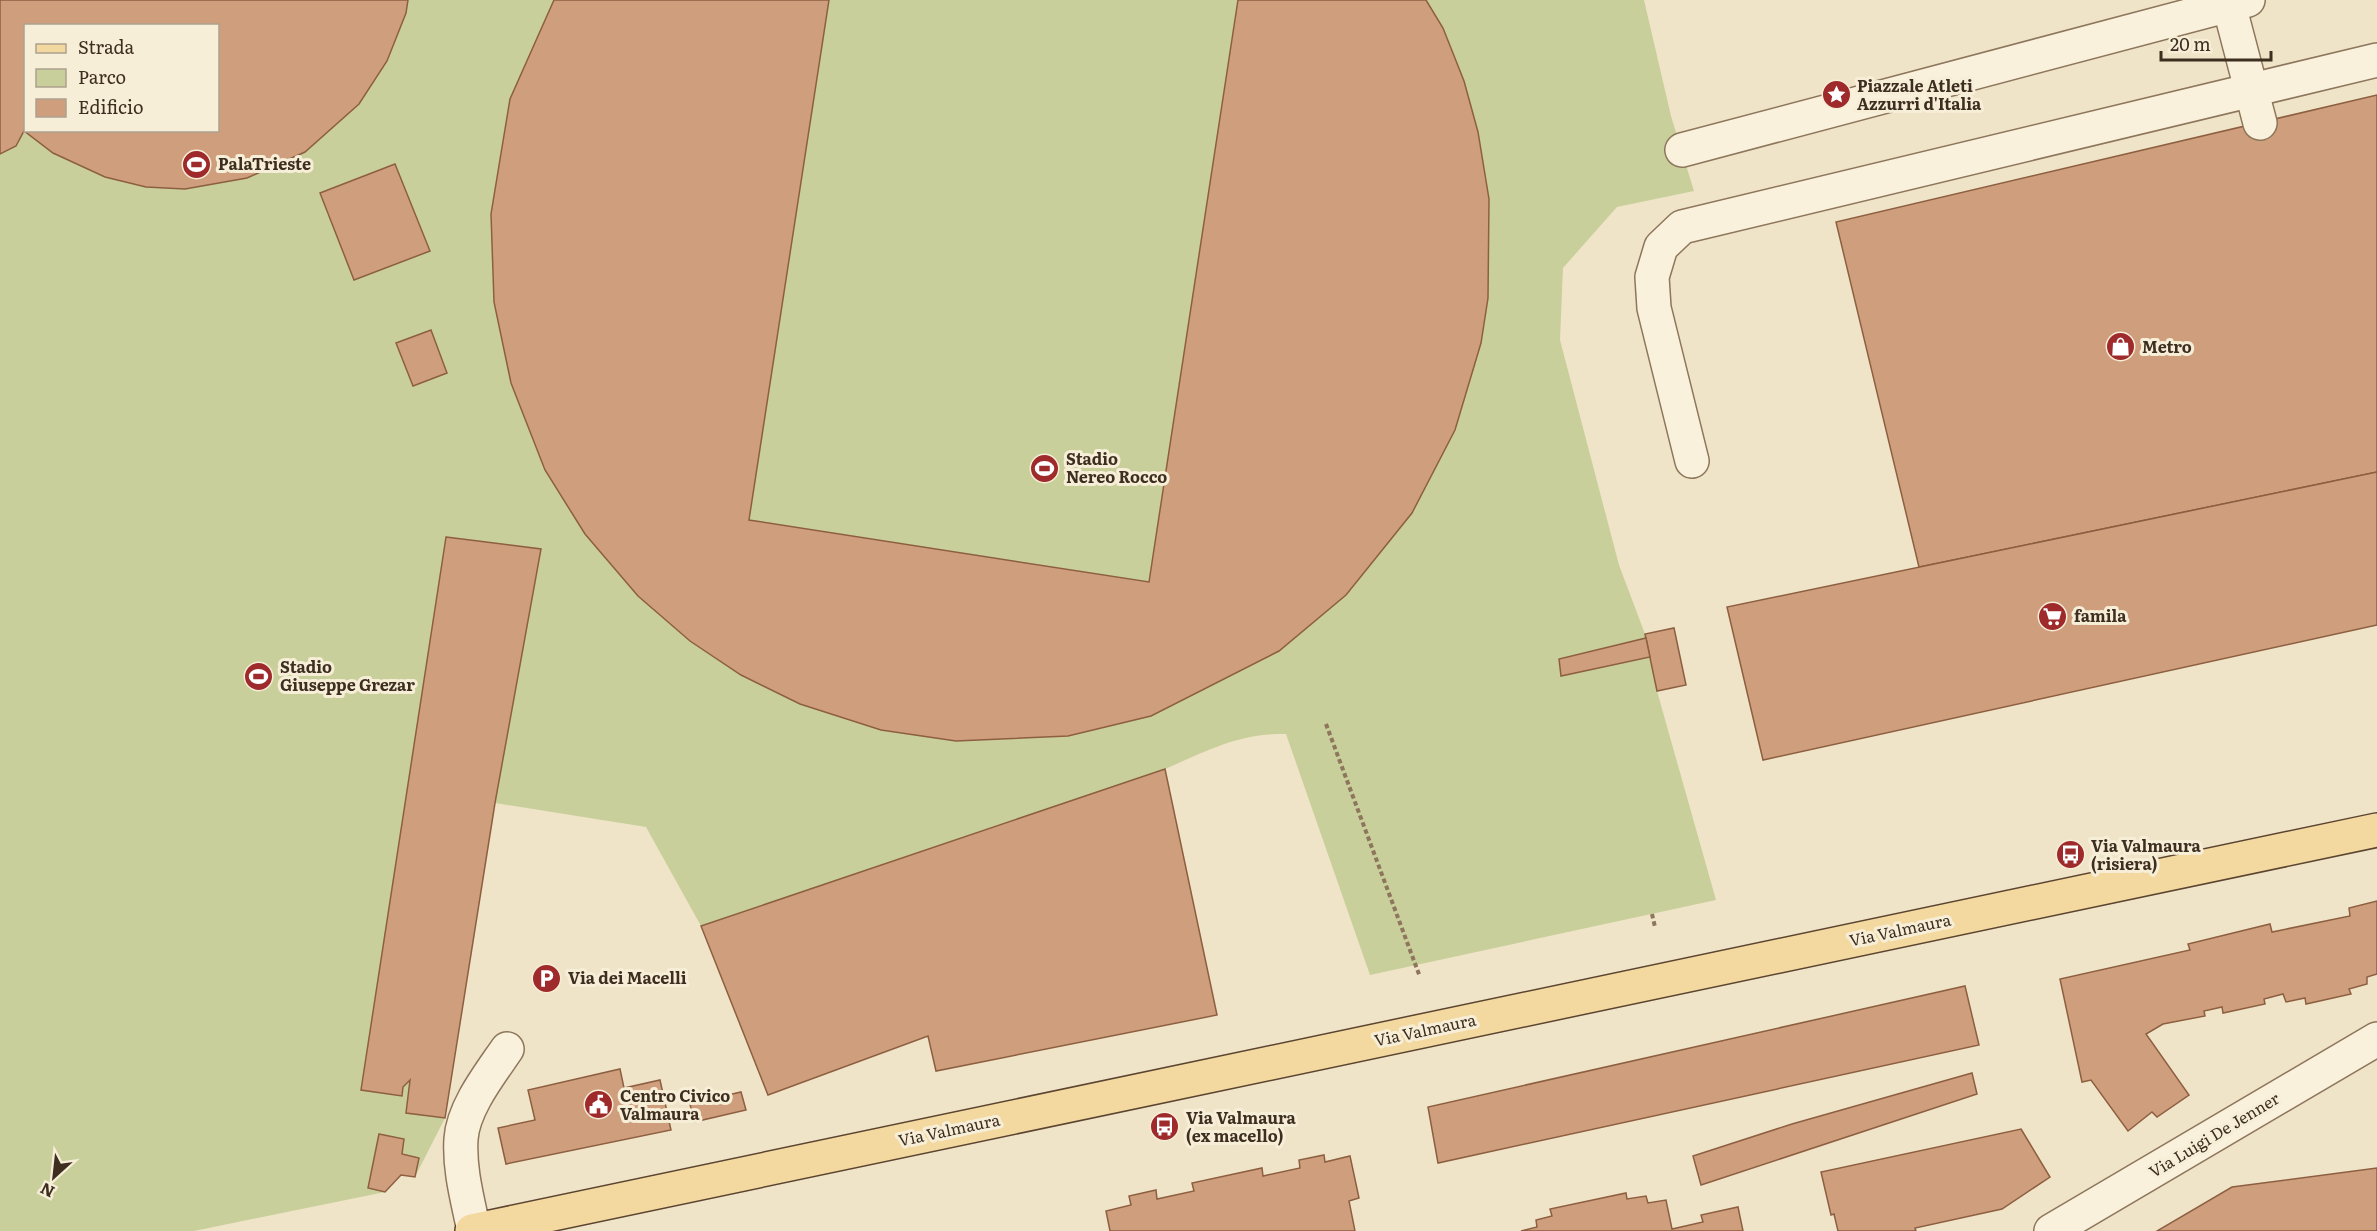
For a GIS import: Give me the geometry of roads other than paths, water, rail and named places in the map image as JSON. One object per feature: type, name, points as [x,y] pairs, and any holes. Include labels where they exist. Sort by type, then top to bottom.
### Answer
[{"type":"main road","name":"Via Valmaura","points":[[473,1231],[2377,830]]},
{"type":"street","points":[[1682,150],[2239,3],[2251,91],[2260,123]]},
{"type":"street","points":[[1692,461],[1654,308],[1652,278],[1661,247],[1682,227],[2377,60]]},
{"type":"street","name":"Via Luigi De Jenner","points":[[2051,1231],[2377,1039]]},
{"type":"street","points":[[473,1231],[462,1167],[461,1137],[470,1111],[487,1077],[507,1049]]},
{"type":"place","name":"Piazzale Atleti Azzurri d'Italia","points":[[1836,95]]},
{"type":"place","name":"PalaTrieste","points":[[197,164]]},
{"type":"place","name":"Metro","points":[[2121,347]]},
{"type":"place","name":"Stadio Nereo Rocco","points":[[1045,468]]},
{"type":"place","name":"famila","points":[[2053,616]]},
{"type":"place","name":"Stadio Giuseppe Grezar","points":[[259,676]]},
{"type":"place","name":"Via Valmaura (risiera)","points":[[2070,855]]},
{"type":"place","name":"Via dei Macelli","points":[[547,978]]},
{"type":"place","name":"Centro Civico Valmaura","points":[[599,1105]]},
{"type":"place","name":"Via Valmaura (ex macello)","points":[[1165,1127]]}]
